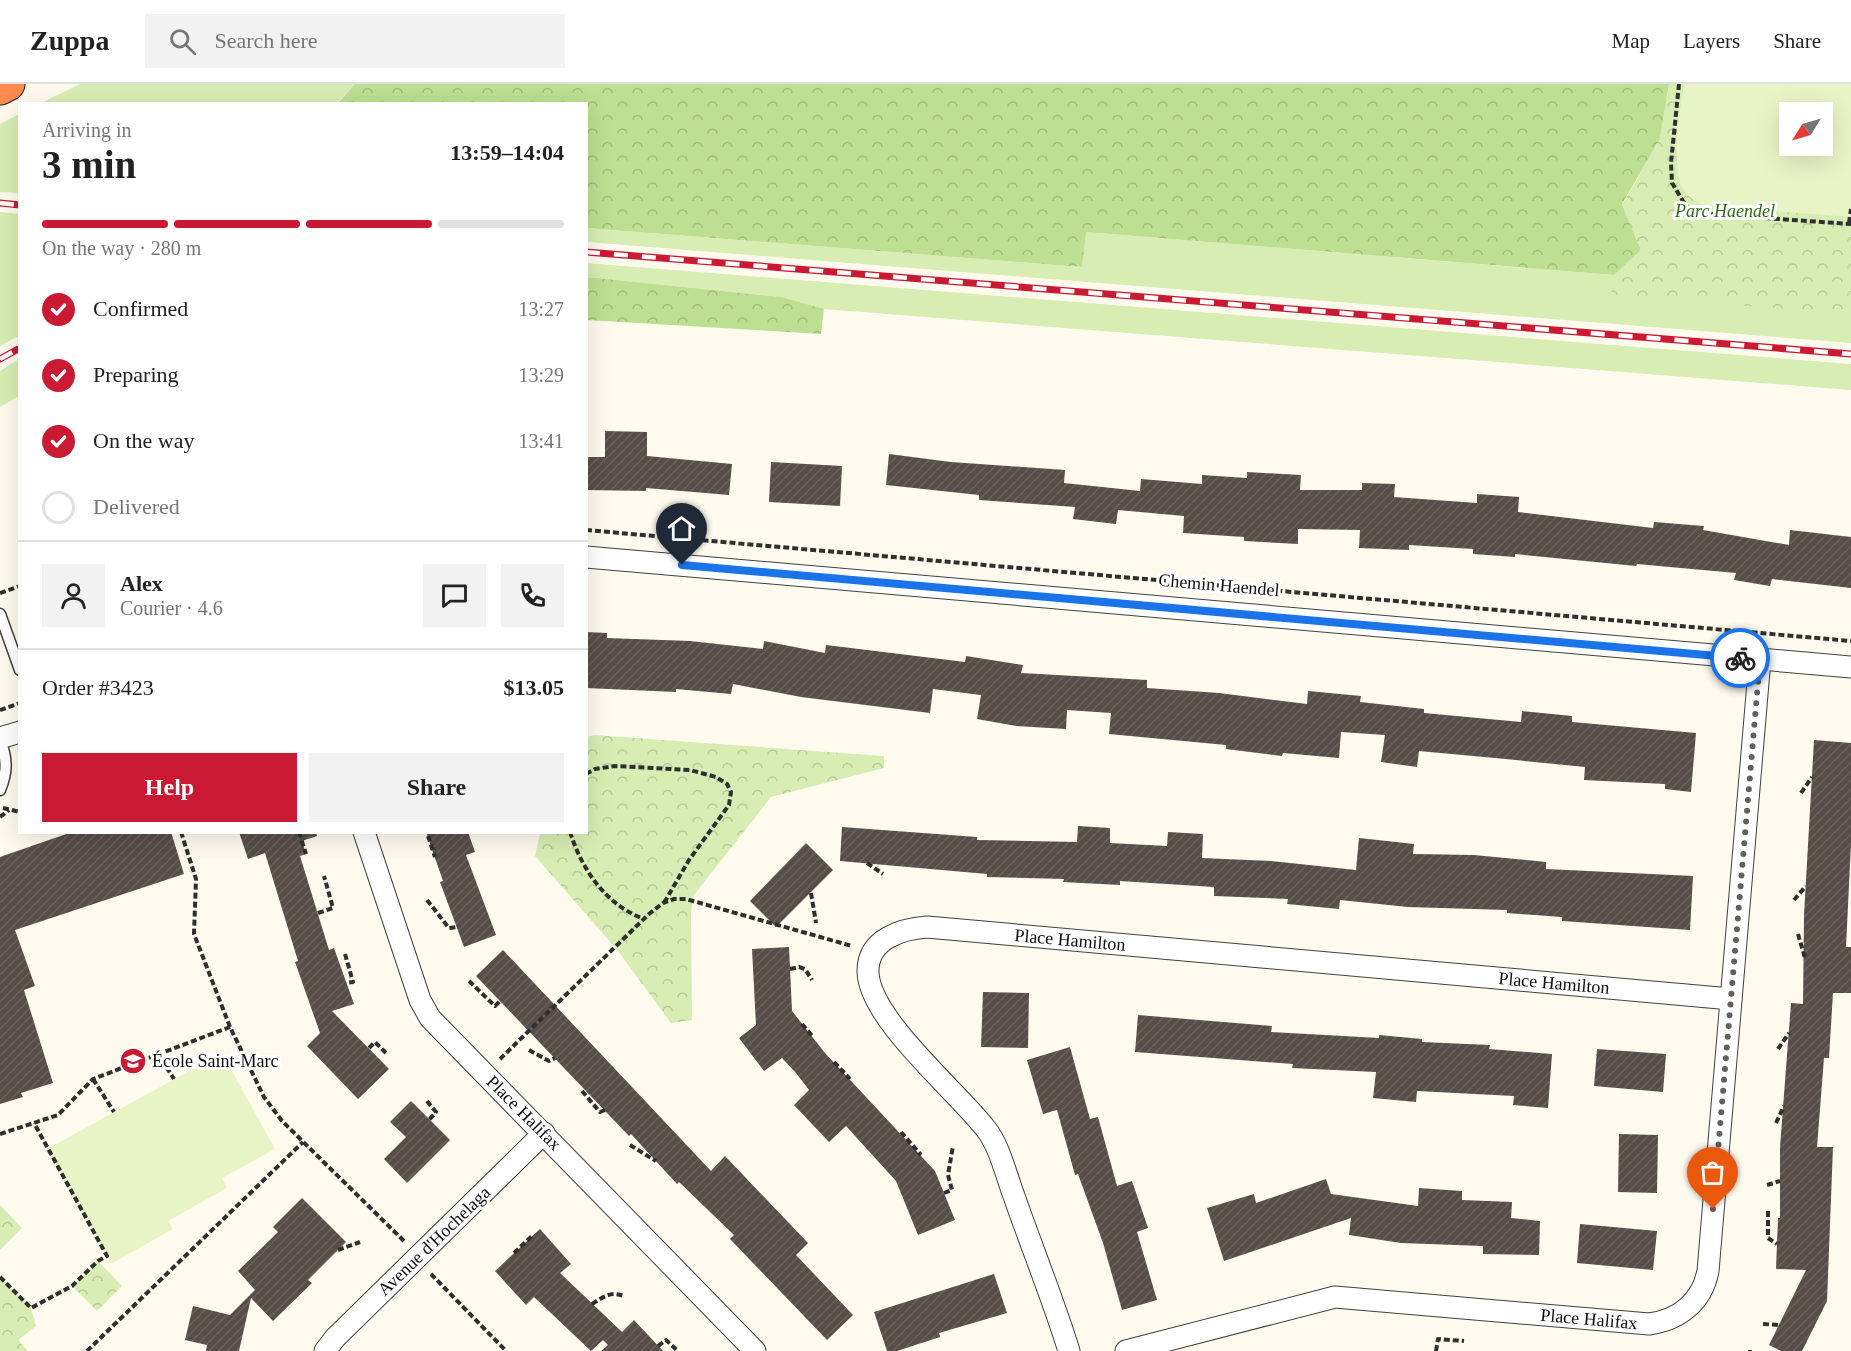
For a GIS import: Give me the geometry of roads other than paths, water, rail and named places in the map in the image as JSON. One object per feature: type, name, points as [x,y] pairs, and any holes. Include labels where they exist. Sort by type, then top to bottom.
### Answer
[{"type":"highway","points":[[0,88],[8,84]]},
{"type":"street","name":"Chemin Haendel","points":[[588,557],[1851,667]]},
{"type":"street","name":"Place Halifax","points":[[1126,1351],[1335,1297],[1648,1324],[1665,1321],[1683,1311],[1698,1297],[1705,1285],[1708,1271],[1760,659]]},
{"type":"street","points":[[0,739],[18,733]]},
{"type":"street","name":"Place Halifax","points":[[364,834],[425,1010],[755,1351]]},
{"type":"street","name":"Place Hamilton","points":[[1069,1351],[991,1136],[889,1020],[874,997],[869,982],[869,960],[880,943],[890,936],[927,927],[1731,999]]},
{"type":"street","name":"Avenue d'Hochelaga","points":[[326,1351],[334,1338],[544,1133]]},
{"type":"lane","points":[[0,614],[18,664]]},
{"type":"lane","points":[[0,739],[6,758],[6,774],[0,790]]},
{"type":"railway","points":[[0,203],[18,205]]},
{"type":"railway","points":[[588,252],[1851,354]]},
{"type":"railway","points":[[0,359],[18,349]]},
{"type":"place","name":"École Saint-Marc","points":[[133,1061]]},
{"type":"park label","name":"Parc Haendel","points":[[1725,211]]}]
